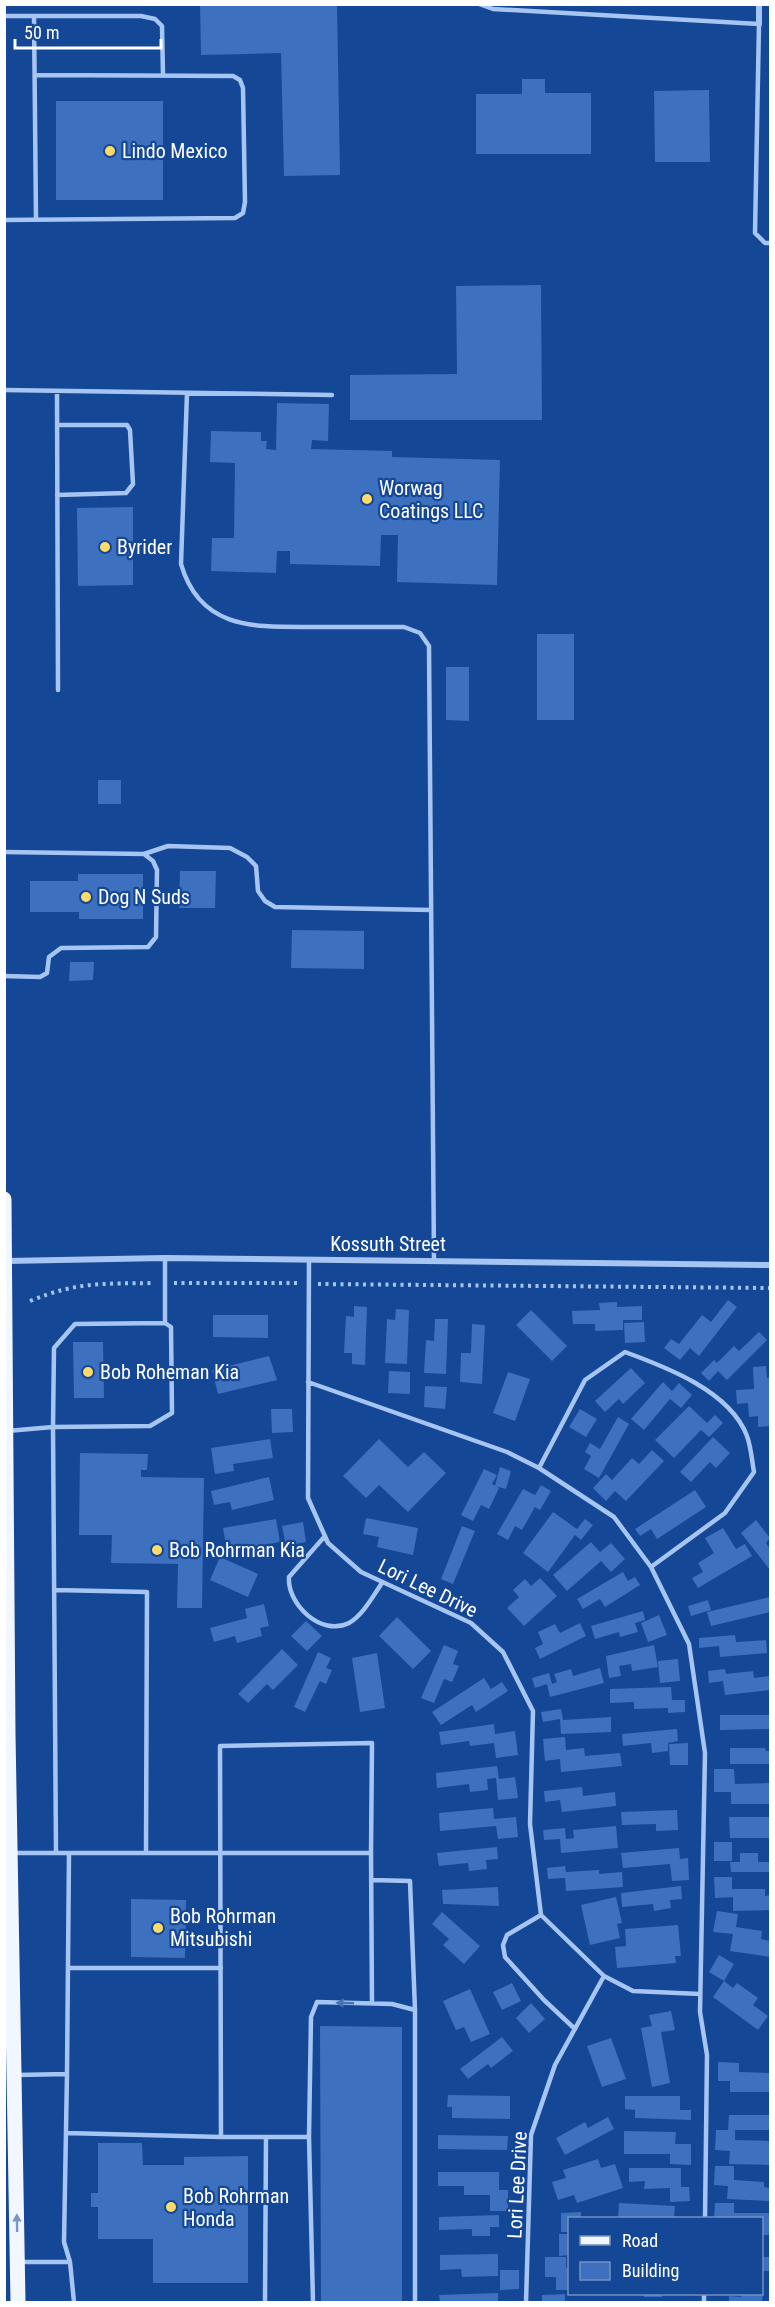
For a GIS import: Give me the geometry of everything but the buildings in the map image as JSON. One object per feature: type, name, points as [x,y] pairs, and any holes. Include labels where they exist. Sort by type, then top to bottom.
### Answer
[{"type":"main road","points":[[4,1199],[7,1853],[18,2302]]},
{"type":"street","points":[[759,4],[759,24]]},
{"type":"street","name":"Kossuth Street","points":[[5,1261],[165,1258],[771,1265]]},
{"type":"lane","points":[[479,4],[494,9],[759,24],[755,233],[765,243],[771,243]]},
{"type":"lane","points":[[4,16],[141,16],[155,19],[162,26],[164,75]]},
{"type":"lane","points":[[34,16],[36,219]]},
{"type":"lane","points":[[4,220],[235,218],[243,213],[245,202],[243,88],[240,80],[233,76],[35,75]]},
{"type":"lane","points":[[4,390],[332,395]]},
{"type":"lane","points":[[57,391],[58,690]]},
{"type":"lane","points":[[187,393],[181,564],[186,580],[208,609],[231,621],[260,627],[404,627],[420,633],[429,645],[434,1260]]},
{"type":"lane","points":[[57,425],[127,425],[130,430],[133,484],[126,493],[57,495]]},
{"type":"lane","points":[[4,852],[144,854],[168,846],[230,848],[247,857],[256,866],[258,891],[265,901],[275,907],[431,910]]},
{"type":"lane","points":[[4,976],[40,977],[47,973],[49,957],[62,948],[148,947],[153,944],[156,937],[157,870],[153,861],[144,854]]},
{"type":"lane","points":[[165,1258],[165,1323]]},
{"type":"lane","name":"Lori Lee Drive","points":[[309,1260],[308,1498],[328,1543],[361,1572],[471,1623],[503,1652],[533,1711],[530,1824],[541,1915]]},
{"type":"lane","points":[[6,1431],[53,1427],[150,1426],[172,1413],[171,1327],[165,1323],[75,1324],[54,1348],[53,1427],[56,1853]]},
{"type":"lane","points":[[539,1468],[585,1380],[625,1352],[673,1369],[724,1402],[747,1435],[754,1472],[725,1513],[651,1567]]},
{"type":"lane","points":[[308,1382],[507,1452],[539,1468],[614,1517],[651,1567],[689,1644],[705,1753],[700,2012],[707,2055],[705,2217]]},
{"type":"lane","points":[[325,1536],[289,1577],[289,1593],[298,1608],[319,1621],[337,1627],[350,1622],[360,1613],[381,1583]]},
{"type":"lane","points":[[55,1590],[147,1592],[146,1853]]},
{"type":"lane","points":[[221,2137],[220,1746],[372,1743],[372,2003]]},
{"type":"lane","points":[[7,1853],[371,1853]]},
{"type":"lane","points":[[69,1853],[64,2242],[70,2262],[74,2302]]},
{"type":"lane","points":[[371,1880],[410,1881],[415,2010],[415,2302]]},
{"type":"lane","points":[[575,2029],[544,2000],[505,1957],[503,1945],[507,1935],[541,1915],[604,1977],[633,1991],[700,1994]]},
{"type":"lane","points":[[68,1968],[221,1968]]},
{"type":"lane","name":"Lori Lee Drive","points":[[526,2302],[531,2135],[555,2064],[604,1977]]},
{"type":"lane","points":[[313,2302],[309,2138],[311,2017],[317,2002],[392,2004],[415,2010]]},
{"type":"lane","points":[[14,2075],[67,2074]]},
{"type":"lane","points":[[66,2133],[309,2138]]},
{"type":"lane","points":[[265,2302],[266,2137]]},
{"type":"lane","points":[[18,2262],[70,2262]]},
{"type":"path","points":[[323,1284],[771,1288]]},
{"type":"place","name":"Lindo Mexico","points":[[110,151]]},
{"type":"place","name":"Worwag Coatings LLC","points":[[367,499]]},
{"type":"place","name":"Byrider","points":[[105,547]]},
{"type":"place","name":"Dog N Suds","points":[[86,897]]},
{"type":"place","name":"Bob Roheman Kia","points":[[88,1372]]},
{"type":"place","name":"Bob Rohrman Kia","points":[[157,1550]]},
{"type":"place","name":"Bob Rohrman Mitsubishi","points":[[158,1928]]},
{"type":"place","name":"Bob Rohrman Honda","points":[[171,2207]]}]
